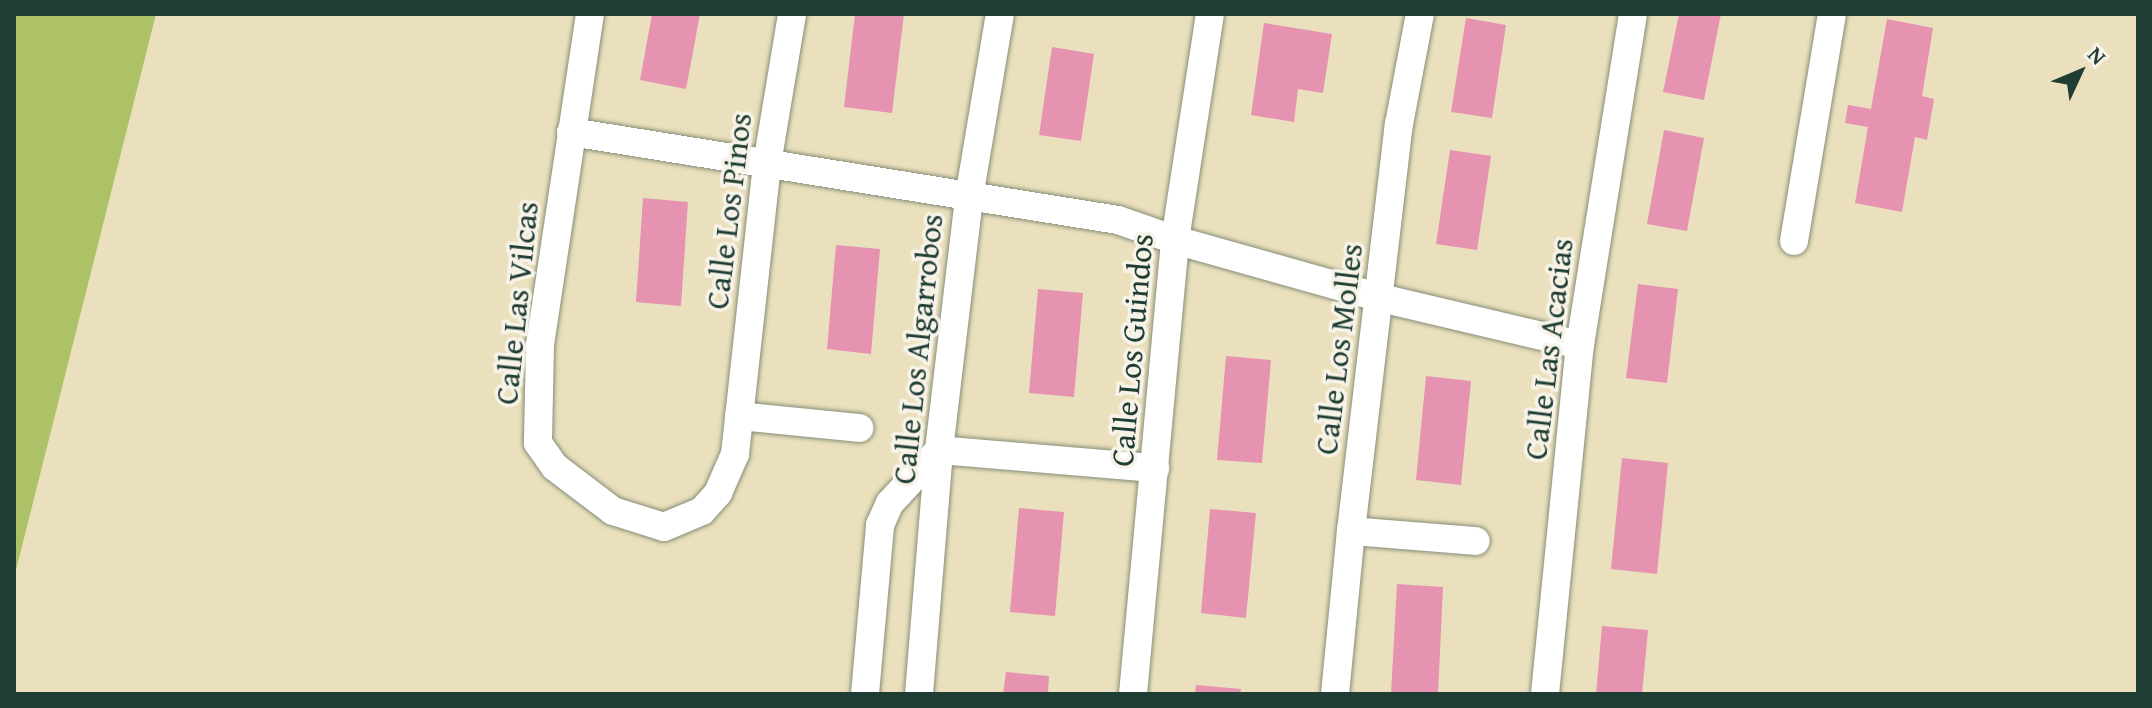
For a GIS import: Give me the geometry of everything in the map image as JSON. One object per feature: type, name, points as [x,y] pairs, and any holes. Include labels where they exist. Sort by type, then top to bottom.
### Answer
[{"type":"street","name":"Calle Las Vilcas","points":[[590,14],[540,345],[538,443],[555,467],[613,511],[664,527],[702,511],[718,493],[735,454],[739,416]]},
{"type":"street","name":"Calle Los Pinos","points":[[739,416],[767,164],[792,14]]},
{"type":"street","name":"Calle Los Algarrobos","points":[[919,694],[939,450],[969,197],[1000,14]]},
{"type":"street","name":"Calle Los Guindos","points":[[1133,694],[1175,240],[1210,14]]},
{"type":"street","name":"Calle Los Molles","points":[[1335,694],[1399,124],[1420,14]]},
{"type":"street","name":"Calle Las Acacias","points":[[1545,694],[1580,345],[1633,14]]},
{"type":"street","points":[[1794,241],[1832,14]]},
{"type":"street","points":[[571,132],[1118,220],[1175,240],[1381,298],[1580,345]]},
{"type":"street","points":[[739,416],[859,428]]},
{"type":"street","points":[[865,694],[880,525],[890,503],[939,450],[1155,468]]},
{"type":"street","points":[[1351,531],[1476,541]]},
{"type":"green space","points":[[14,14],[156,14],[14,578]]},
{"type":"building","points":[[652,14],[700,14],[686,89],[640,80]]},
{"type":"building","points":[[855,14],[904,14],[892,113],[844,107]]},
{"type":"building","points":[[1679,14],[1721,14],[1704,100],[1663,92]]},
{"type":"building","points":[[1466,18],[1506,25],[1492,118],[1451,112]]},
{"type":"building","points":[[1887,19],[1933,28],[1922,96],[1934,99],[1927,140],[1915,137],[1902,212],[1855,203],[1868,127],[1845,123],[1848,105],[1871,109]]},
{"type":"building","points":[[1264,23],[1332,34],[1323,93],[1298,89],[1294,122],[1251,115]]},
{"type":"building","points":[[1052,47],[1094,54],[1081,141],[1039,135]]},
{"type":"building","points":[[1664,130],[1704,138],[1687,231],[1647,224]]},
{"type":"building","points":[[1450,150],[1491,156],[1477,250],[1436,244]]},
{"type":"building","points":[[643,198],[688,202],[681,306],[636,302]]},
{"type":"building","points":[[836,245],[880,249],[871,354],[827,349]]},
{"type":"building","points":[[1638,284],[1678,289],[1667,383],[1626,378]]},
{"type":"building","points":[[1038,289],[1083,293],[1074,397],[1029,393]]},
{"type":"building","points":[[1226,356],[1271,360],[1262,463],[1217,460]]},
{"type":"building","points":[[1426,376],[1471,381],[1461,485],[1416,480]]},
{"type":"building","points":[[1622,458],[1668,463],[1657,574],[1611,569]]},
{"type":"building","points":[[1019,508],[1064,512],[1055,616],[1010,612]]},
{"type":"building","points":[[1210,509],[1256,513],[1246,618],[1201,613]]},
{"type":"building","points":[[1397,584],[1443,587],[1438,694],[1391,694]]},
{"type":"building","points":[[1602,626],[1648,630],[1642,694],[1596,694]]},
{"type":"building","points":[[1006,672],[1049,676],[1048,694],[1003,694]]},
{"type":"building","points":[[1196,685],[1241,689],[1240,694],[1195,694]]}]
